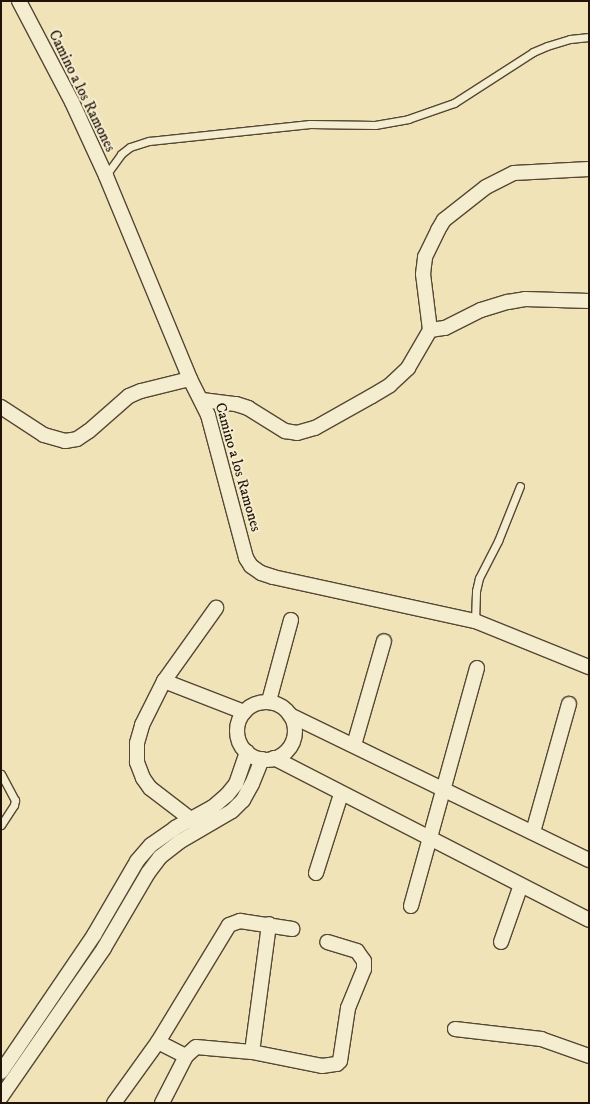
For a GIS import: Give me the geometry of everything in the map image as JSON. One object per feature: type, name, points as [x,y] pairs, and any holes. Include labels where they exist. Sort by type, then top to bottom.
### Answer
[{"type":"street","name":"Camino a los Ramones","points":[[19,1],[72,102],[106,176],[190,379],[202,400],[216,440],[246,558],[255,570],[273,577],[475,620],[589,667]]},
{"type":"street","points":[[202,400],[236,404],[262,416],[285,431],[303,432],[337,416],[400,377],[408,368],[430,330],[423,274],[425,257],[444,220],[486,187],[514,173],[589,170]]},
{"type":"street","points":[[430,330],[445,328],[482,310],[508,302],[525,299],[589,301]]},
{"type":"street","points":[[1,408],[44,436],[65,442],[89,431],[129,396],[141,391],[190,379]]},
{"type":"street","points":[[204,829],[150,788],[142,778],[137,762],[137,743],[142,724],[164,682],[216,608]]},
{"type":"street","points":[[269,701],[291,620]]},
{"type":"street","points":[[354,745],[384,642]]},
{"type":"street","points":[[411,906],[477,668]]},
{"type":"street","points":[[164,682],[244,712]]},
{"type":"street","points":[[589,860],[290,715],[281,706],[269,701],[251,706],[244,712],[238,722],[237,733],[240,743],[247,752],[268,759],[341,794],[589,920]]},
{"type":"street","points":[[533,832],[569,704]]},
{"type":"street","points":[[1,1097],[104,948],[148,872],[160,857],[180,842],[222,820],[243,800],[268,759],[286,752],[293,740],[295,727],[290,715]]},
{"type":"street","points":[[1,1072],[94,935],[137,861],[151,845],[213,807],[227,795],[236,784],[247,752]]},
{"type":"street","points":[[316,873],[341,794]]},
{"type":"street","points":[[501,942],[521,885]]},
{"type":"street","points":[[114,1103],[158,1042],[229,925],[240,921],[292,929]]},
{"type":"street","points":[[252,1052],[269,924]]},
{"type":"street","points":[[162,1103],[186,1056],[192,1049],[200,1047],[252,1052],[331,1067],[340,1061],[348,1008],[364,969],[364,961],[357,951],[327,942]]},
{"type":"street","points":[[71,968],[84,977]]},
{"type":"street","points":[[455,1029],[541,1039],[589,1056]]},
{"type":"street","points":[[158,1042],[186,1056]]},
{"type":"lane","points":[[106,176],[126,151],[138,144],[149,141],[310,124],[375,125],[408,119],[454,103],[547,46],[570,39],[589,37]]},
{"type":"lane","points":[[475,620],[476,591],[479,578],[498,541],[520,486]]},
{"type":"lane","points":[[1,774],[15,800],[14,805],[1,825]]}]
